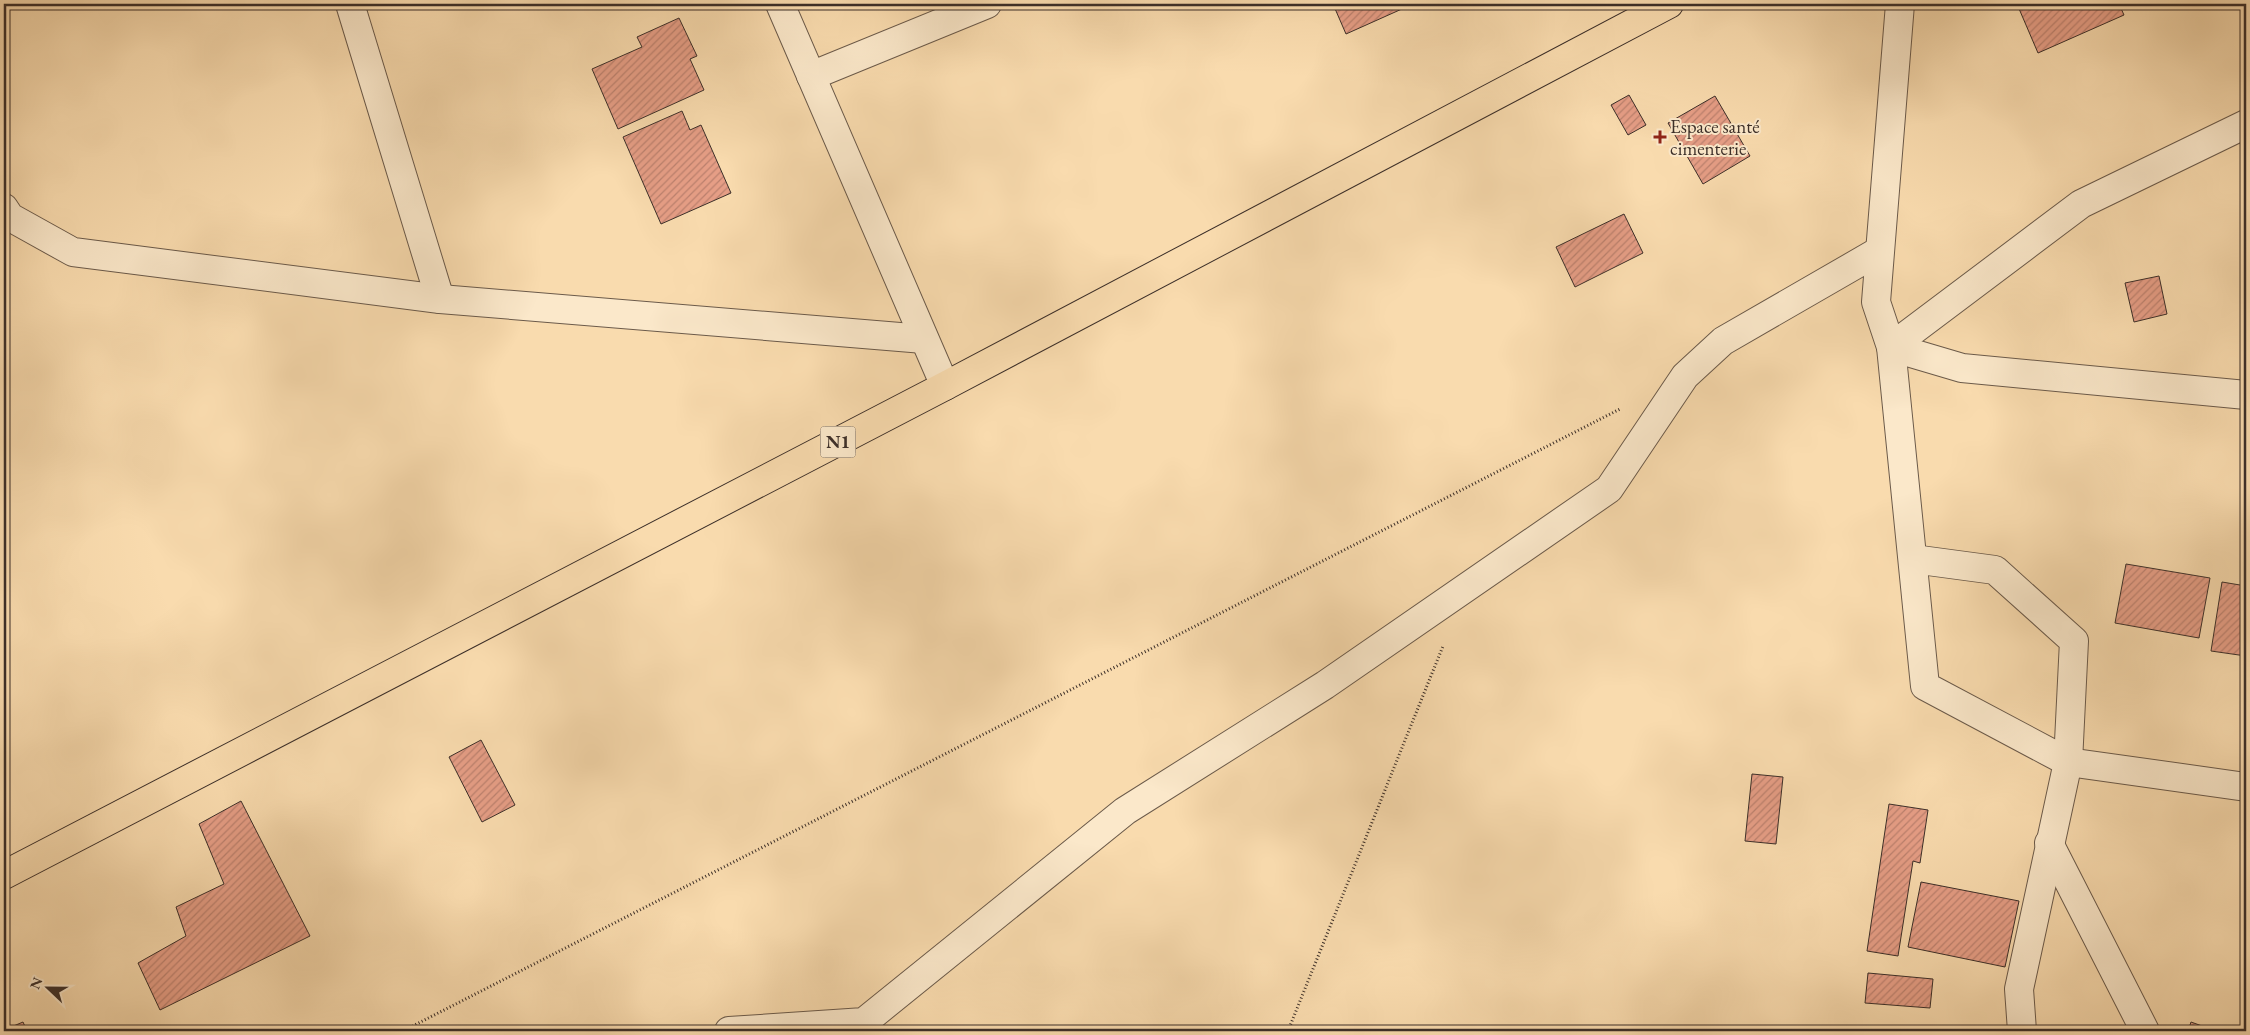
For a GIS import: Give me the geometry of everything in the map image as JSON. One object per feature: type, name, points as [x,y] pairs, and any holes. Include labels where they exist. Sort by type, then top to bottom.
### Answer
[{"type":"highway","name":"N1","points":[[4,875],[945,386],[1669,4]]},
{"type":"street","points":[[350,4],[440,299]]},
{"type":"street","points":[[780,4],[945,386]]},
{"type":"street","points":[[811,76],[987,4]]},
{"type":"street","points":[[1900,4],[1876,302],[1891,347],[1925,686],[2068,762],[2246,787]]},
{"type":"street","points":[[1891,347],[2081,204],[2246,124]]},
{"type":"street","points":[[4,208],[10,217],[73,252],[440,299],[924,339]]},
{"type":"street","points":[[729,1031],[864,1022],[1125,811],[1325,685],[1609,489],[1685,376],[1723,341],[1880,251]]},
{"type":"street","points":[[1891,347],[1962,368],[2246,395]]},
{"type":"street","points":[[1913,560],[1995,570],[2074,641],[2068,762],[2018,989],[2022,1031]]},
{"type":"street","points":[[2049,843],[2145,1031]]},
{"type":"path","points":[[403,1031],[1622,408]]},
{"type":"path","points":[[1288,1031],[1444,643]]},
{"type":"building","points":[[1333,4],[1413,4],[1346,34]]},
{"type":"building","points":[[2017,4],[2119,4],[2124,15],[2038,53]]},
{"type":"building","points":[[679,18],[697,56],[690,59],[704,90],[618,129],[592,69],[642,47],[637,37]]},
{"type":"building","points":[[1629,95],[1646,125],[1628,135],[1611,105]]},
{"type":"building","points":[[1715,96],[1750,156],[1703,184],[1668,123]]},
{"type":"building","points":[[682,111],[690,130],[701,125],[731,193],[661,224],[623,137]]},
{"type":"building","points":[[1624,214],[1643,253],[1575,287],[1556,247]]},
{"type":"building","points":[[2159,276],[2167,314],[2134,322],[2125,283]]},
{"type":"building","points":[[2126,564],[2210,578],[2199,638],[2115,623]]},
{"type":"building","points":[[2222,582],[2246,586],[2246,656],[2211,651]]},
{"type":"building","points":[[481,740],[515,805],[482,822],[449,757]]},
{"type":"building","points":[[1752,774],[1783,777],[1776,844],[1745,841]]},
{"type":"building","points":[[241,801],[310,936],[160,1010],[138,963],[186,936],[176,907],[224,884],[199,824]]},
{"type":"building","points":[[1889,804],[1928,810],[1920,863],[1913,861],[1898,956],[1867,951]]},
{"type":"building","points":[[1921,882],[2019,901],[2005,967],[1908,947]]},
{"type":"building","points":[[1868,973],[1933,979],[1930,1008],[1865,1003]]},
{"type":"building","points":[[2246,1008],[2246,1024],[2241,1021]]},
{"type":"building","points":[[23,1022],[27,1031],[4,1031],[4,1030]]},
{"type":"building","points":[[2191,1022],[2216,1031],[2188,1031]]},
{"type":"building","points":[[1708,1026],[1740,1031],[1707,1031]]},
{"type":"place","name":"Espace santé cimenterie","points":[[1660,137]]}]
